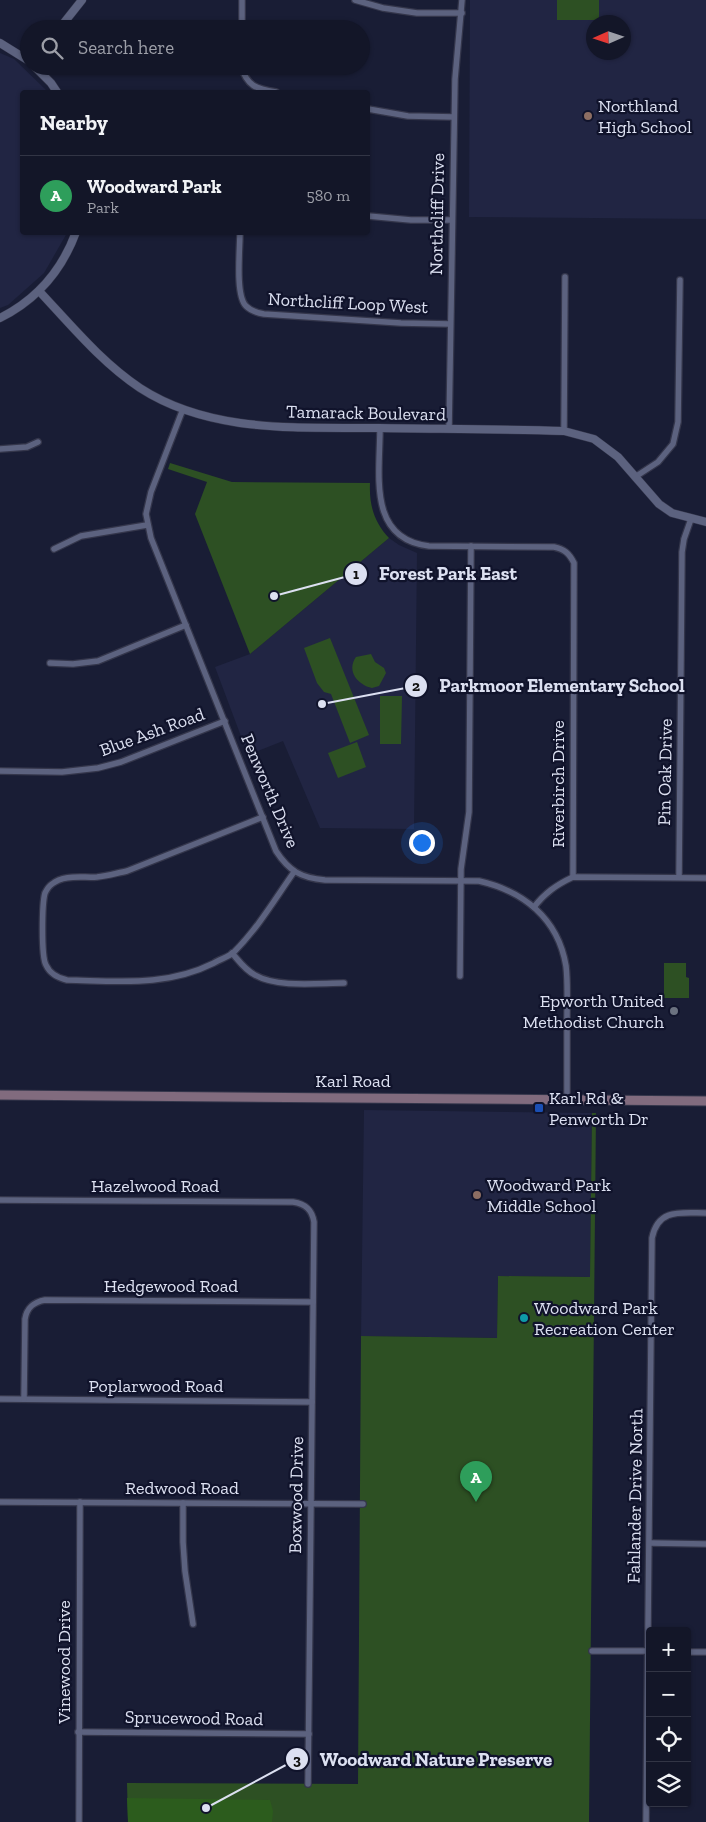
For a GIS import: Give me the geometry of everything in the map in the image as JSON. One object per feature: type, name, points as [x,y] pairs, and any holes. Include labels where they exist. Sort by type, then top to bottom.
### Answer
[{"type":"main road","name":"Karl Road","points":[[0,1094],[706,1100]]},
{"type":"street","points":[[66,20],[82,0]]},
{"type":"street","points":[[242,0],[242,20]]},
{"type":"street","points":[[355,0],[383,8],[417,13],[462,13]]},
{"type":"street","name":"Northcliff Drive","points":[[449,429],[451,220],[455,79],[462,0]]},
{"type":"street","points":[[0,43],[20,55]]},
{"type":"street","points":[[43,75],[56,90]]},
{"type":"street","points":[[245,75],[247,81],[260,90]]},
{"type":"street","points":[[370,108],[408,116],[454,117]]},
{"type":"street","points":[[370,216],[411,220],[451,220]]},
{"type":"street","points":[[0,318],[16,310],[39,291],[56,271],[71,247],[75,235]]},
{"type":"street","name":"Northcliff Loop West","points":[[240,235],[240,292],[246,306],[254,312],[401,323],[450,324]]},
{"type":"street","points":[[564,431],[565,277]]},
{"type":"street","points":[[635,477],[658,462],[672,444],[678,422],[680,280]]},
{"type":"street","name":"Tamarack Boulevard","points":[[39,291],[92,347],[118,370],[141,388],[183,409],[202,415],[262,426],[564,431],[594,440],[618,458],[658,504],[672,513],[706,522]]},
{"type":"street","name":"Penworth Drive","points":[[183,409],[151,492],[146,514],[147,525],[276,851],[294,872],[309,878],[325,880],[478,881],[498,886],[516,894],[534,907],[550,926],[557,938],[566,965],[567,1099]]},
{"type":"street","points":[[380,428],[380,497],[383,514],[392,529],[417,545],[471,546],[469,812],[460,880],[460,976]]},
{"type":"street","points":[[0,448],[27,447],[38,442]]},
{"type":"street","name":"Pin Oak Drive","points":[[679,877],[682,552],[691,519]]},
{"type":"street","points":[[54,549],[81,536],[147,525]]},
{"type":"street","name":"Riverbirch Drive","points":[[471,546],[554,547],[562,549],[574,562],[572,878]]},
{"type":"street","points":[[50,663],[73,664],[98,661],[186,625]]},
{"type":"street","name":"Blue Ash Road","points":[[0,771],[62,772],[98,768],[121,762],[225,721]]},
{"type":"street","points":[[263,817],[127,871],[98,876],[68,878],[53,882],[45,894],[43,904],[43,955],[46,965],[52,974],[67,980],[153,981],[174,978],[198,971],[232,953],[259,923],[294,872]]},
{"type":"street","points":[[534,907],[540,898],[556,885],[572,878],[706,878]]},
{"type":"street","points":[[232,953],[254,975],[271,981],[344,983]]},
{"type":"street","name":"Hazelwood Road","points":[[0,1200],[293,1202],[301,1203],[308,1208]]},
{"type":"street","name":"Boxwood Drive","points":[[308,1208],[314,1222],[308,1784]]},
{"type":"street","name":"Fahlander Drive North","points":[[649,1627],[652,1238],[655,1226],[665,1216],[678,1213],[706,1213]]},
{"type":"street","name":"Hedgewood Road","points":[[24,1400],[24,1319],[30,1306],[37,1302],[45,1300],[313,1302]]},
{"type":"street","name":"Poplarwood Road","points":[[0,1400],[312,1402]]},
{"type":"street","name":"Redwood Road","points":[[0,1502],[363,1504]]},
{"type":"street","name":"Vinewood Drive","points":[[79,1822],[80,1502]]},
{"type":"street","points":[[183,1503],[185,1571],[193,1624]]},
{"type":"street","points":[[650,1544],[706,1544]]},
{"type":"street","points":[[592,1651],[646,1652]]},
{"type":"street","points":[[691,1652],[706,1652]]},
{"type":"street","name":"Fahlander Drive North","points":[[646,1822],[649,1672]]},
{"type":"street","name":"Sprucewood Road","points":[[78,1732],[309,1734]]},
{"type":"shaded area","name":"Northland High School","points":[[470,0],[706,0],[706,219],[469,217]]},
{"type":"shaded area","points":[[0,53],[14,59],[20,65],[20,75],[30,75],[46,90],[20,90],[20,235],[66,235],[44,273],[8,305],[0,308]]},
{"type":"shaded area","points":[[389,538],[417,553],[414,829],[320,828],[283,741],[248,755],[215,667],[250,654]]},
{"type":"shaded area","name":"Woodward Park Middle School","points":[[364,1110],[592,1113],[590,1277],[498,1276],[497,1338],[361,1336]]},
{"type":"green space","points":[[557,0],[599,0],[599,15],[586,15],[586,20],[557,20]]},
{"type":"green space","points":[[170,463],[232,482],[370,483],[370,499],[373,513],[389,538],[250,654],[195,514],[207,482],[168,469]]},
{"type":"green space","points":[[330,638],[369,735],[350,743],[331,694],[324,692],[317,683],[304,648]]},
{"type":"green space","points":[[371,654],[375,662],[384,668],[386,673],[379,686],[372,688],[358,681],[352,667],[356,657]]},
{"type":"green space","points":[[380,696],[402,696],[401,744],[380,744]]},
{"type":"green space","points":[[357,742],[366,767],[338,778],[328,753]]},
{"type":"green space","points":[[664,963],[686,963],[686,977],[689,978],[689,998],[664,998]]},
{"type":"green space","points":[[592,1113],[596,1113],[589,1822],[128,1822],[127,1783],[358,1784],[361,1336],[497,1338],[498,1276],[590,1277]]},
{"type":"green space","points":[[127,1798],[270,1800],[273,1811],[272,1822],[128,1822]]},
{"type":"place","name":"Northland High School","points":[[588,116]]},
{"type":"place","name":"Forest Park East","points":[[274,596]]},
{"type":"place","name":"Parkmoor Elementary School","points":[[322,704]]},
{"type":"place","name":"Epworth United Methodist Church","points":[[674,1011]]},
{"type":"place","name":"Karl Rd & Penworth Dr","points":[[539,1108]]},
{"type":"place","name":"Woodward Park Middle School","points":[[477,1195]]},
{"type":"place","name":"Woodward Park Recreation Center","points":[[524,1318]]},
{"type":"place","name":"Woodward Park","points":[[476,1502]]},
{"type":"place","name":"Woodward Nature Preserve","points":[[206,1808]]}]
